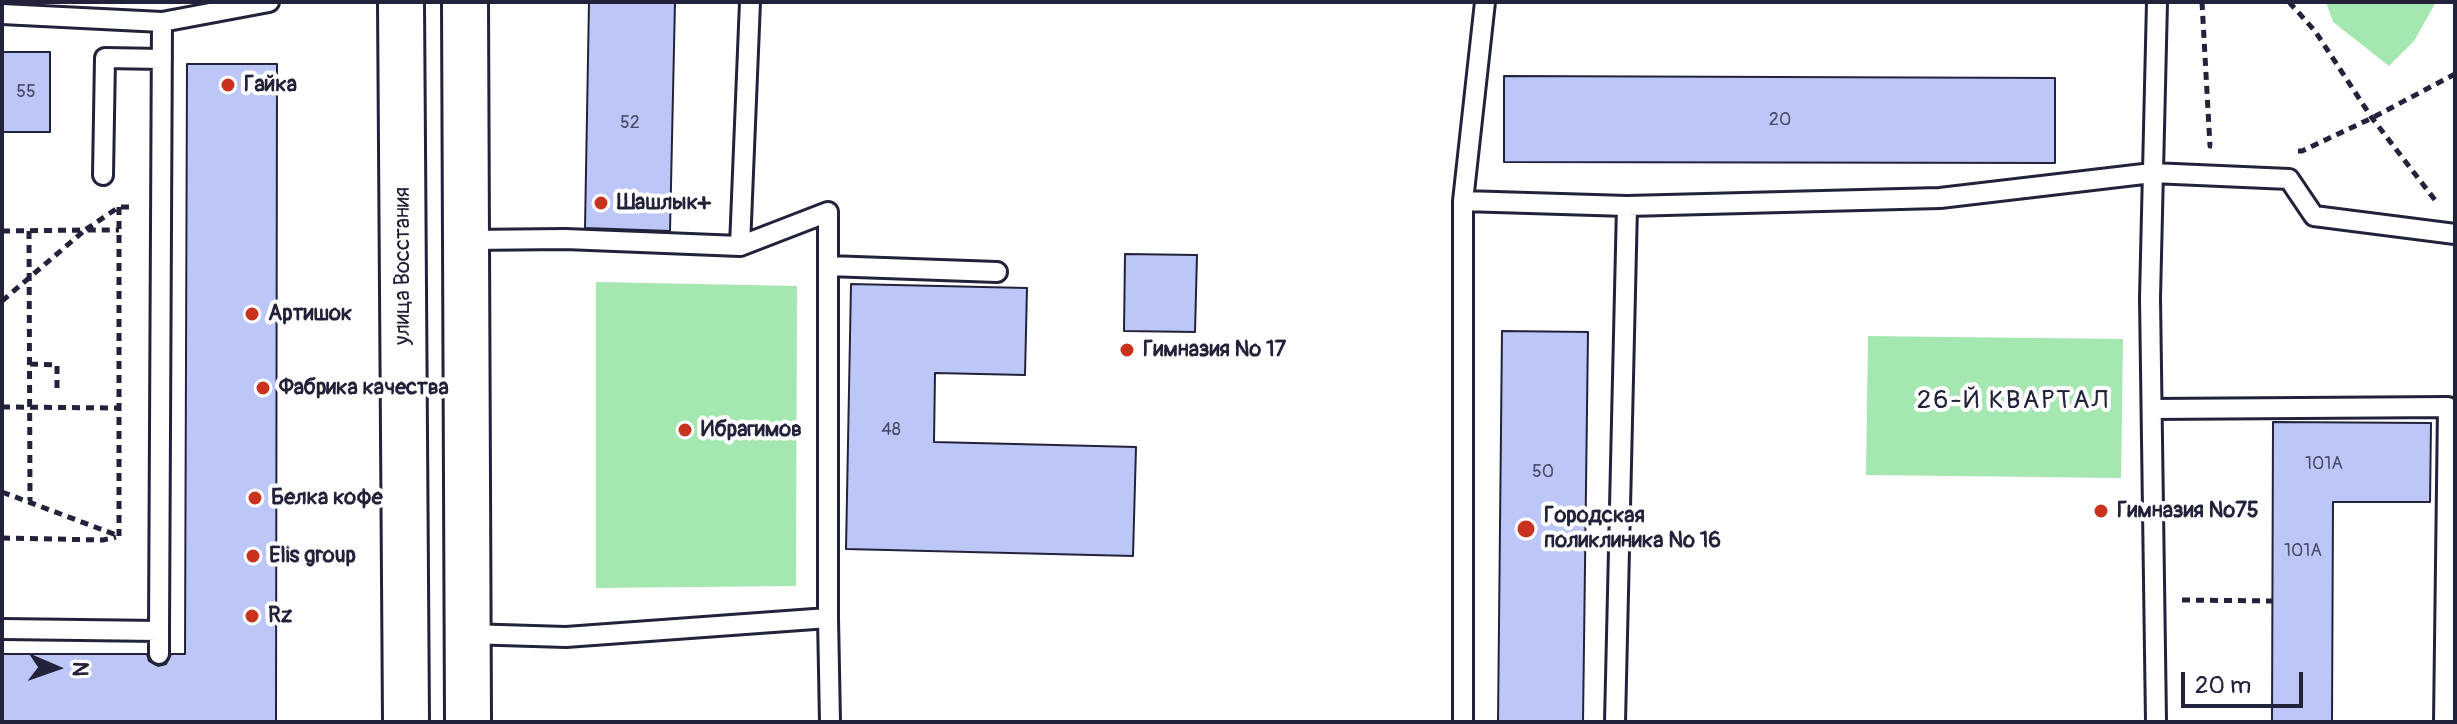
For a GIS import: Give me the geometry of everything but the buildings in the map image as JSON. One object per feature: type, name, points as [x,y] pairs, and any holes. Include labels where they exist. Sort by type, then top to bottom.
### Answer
[{"type":"main road","name":"улица Восстания","points":[[401,2],[406,722]]},
{"type":"main road","points":[[465,2],[468,722]]},
{"type":"lane","points":[[2,14],[162,22],[269,2]]},
{"type":"lane","points":[[740,246],[750,2]]},
{"type":"lane","points":[[1463,722],[1463,201],[1485,2]]},
{"type":"lane","points":[[2156,722],[2152,173],[2157,2]]},
{"type":"lane","points":[[159,654],[162,22]]},
{"type":"lane","points":[[103,175],[105,58],[162,59]]},
{"type":"lane","points":[[1463,201],[1627,206],[1940,198],[2152,173],[2289,179],[2314,216],[2455,234]]},
{"type":"lane","points":[[1615,722],[1627,206]]},
{"type":"lane","points":[[467,240],[565,239],[740,246],[828,212],[830,722]]},
{"type":"lane","points":[[828,266],[997,272]]},
{"type":"lane","points":[[2152,409],[2448,407],[2444,722]]},
{"type":"lane","points":[[467,634],[566,637],[828,618]]},
{"type":"lane","points":[[2,629],[159,631]]},
{"type":"path","points":[[2202,2],[2210,146],[2225,147]]},
{"type":"path","points":[[2289,2],[2315,31],[2372,118],[2436,202]]},
{"type":"path","points":[[2287,150],[2302,151],[2455,74]]},
{"type":"path","points":[[119,207],[119,536]]},
{"type":"path","points":[[2,301],[85,230],[119,230]]},
{"type":"path","points":[[29,231],[30,501]]},
{"type":"path","points":[[30,364],[57,365],[57,388]]},
{"type":"path","points":[[2,407],[118,408]]},
{"type":"path","points":[[2,492],[119,536]]},
{"type":"path","points":[[2,538],[103,540],[119,536]]},
{"type":"path","points":[[2209,601],[2272,601]]},
{"type":"green space","points":[[2326,2],[2436,2],[2414,41],[2389,66],[2333,22]]},
{"type":"green space","points":[[596,282],[797,286],[796,586],[596,588]]},
{"type":"green space","points":[[1868,336],[2123,339],[2121,478],[1866,475]]},
{"type":"place","name":"Гайка","points":[[228,85]]},
{"type":"place","name":"Шашлык+","points":[[601,203]]},
{"type":"place","name":"Артишок","points":[[252,314]]},
{"type":"place","name":"Гимназия № 17","points":[[1127,350]]},
{"type":"place","name":"Фабрика качества","points":[[263,388]]},
{"type":"place","name":"Ибрагимов","points":[[685,430]]},
{"type":"place","name":"Белка кофе","points":[[255,498]]},
{"type":"place","name":"Гимназия №75","points":[[2101,511]]},
{"type":"place","name":"Городская поликлиника № 16","points":[[1526,529]]},
{"type":"place","name":"Elis group","points":[[253,556]]},
{"type":"place","name":"Rz","points":[[252,616]]},
{"type":"district","name":"26-Й КВАРТАЛ","points":[[2013,401]]}]
